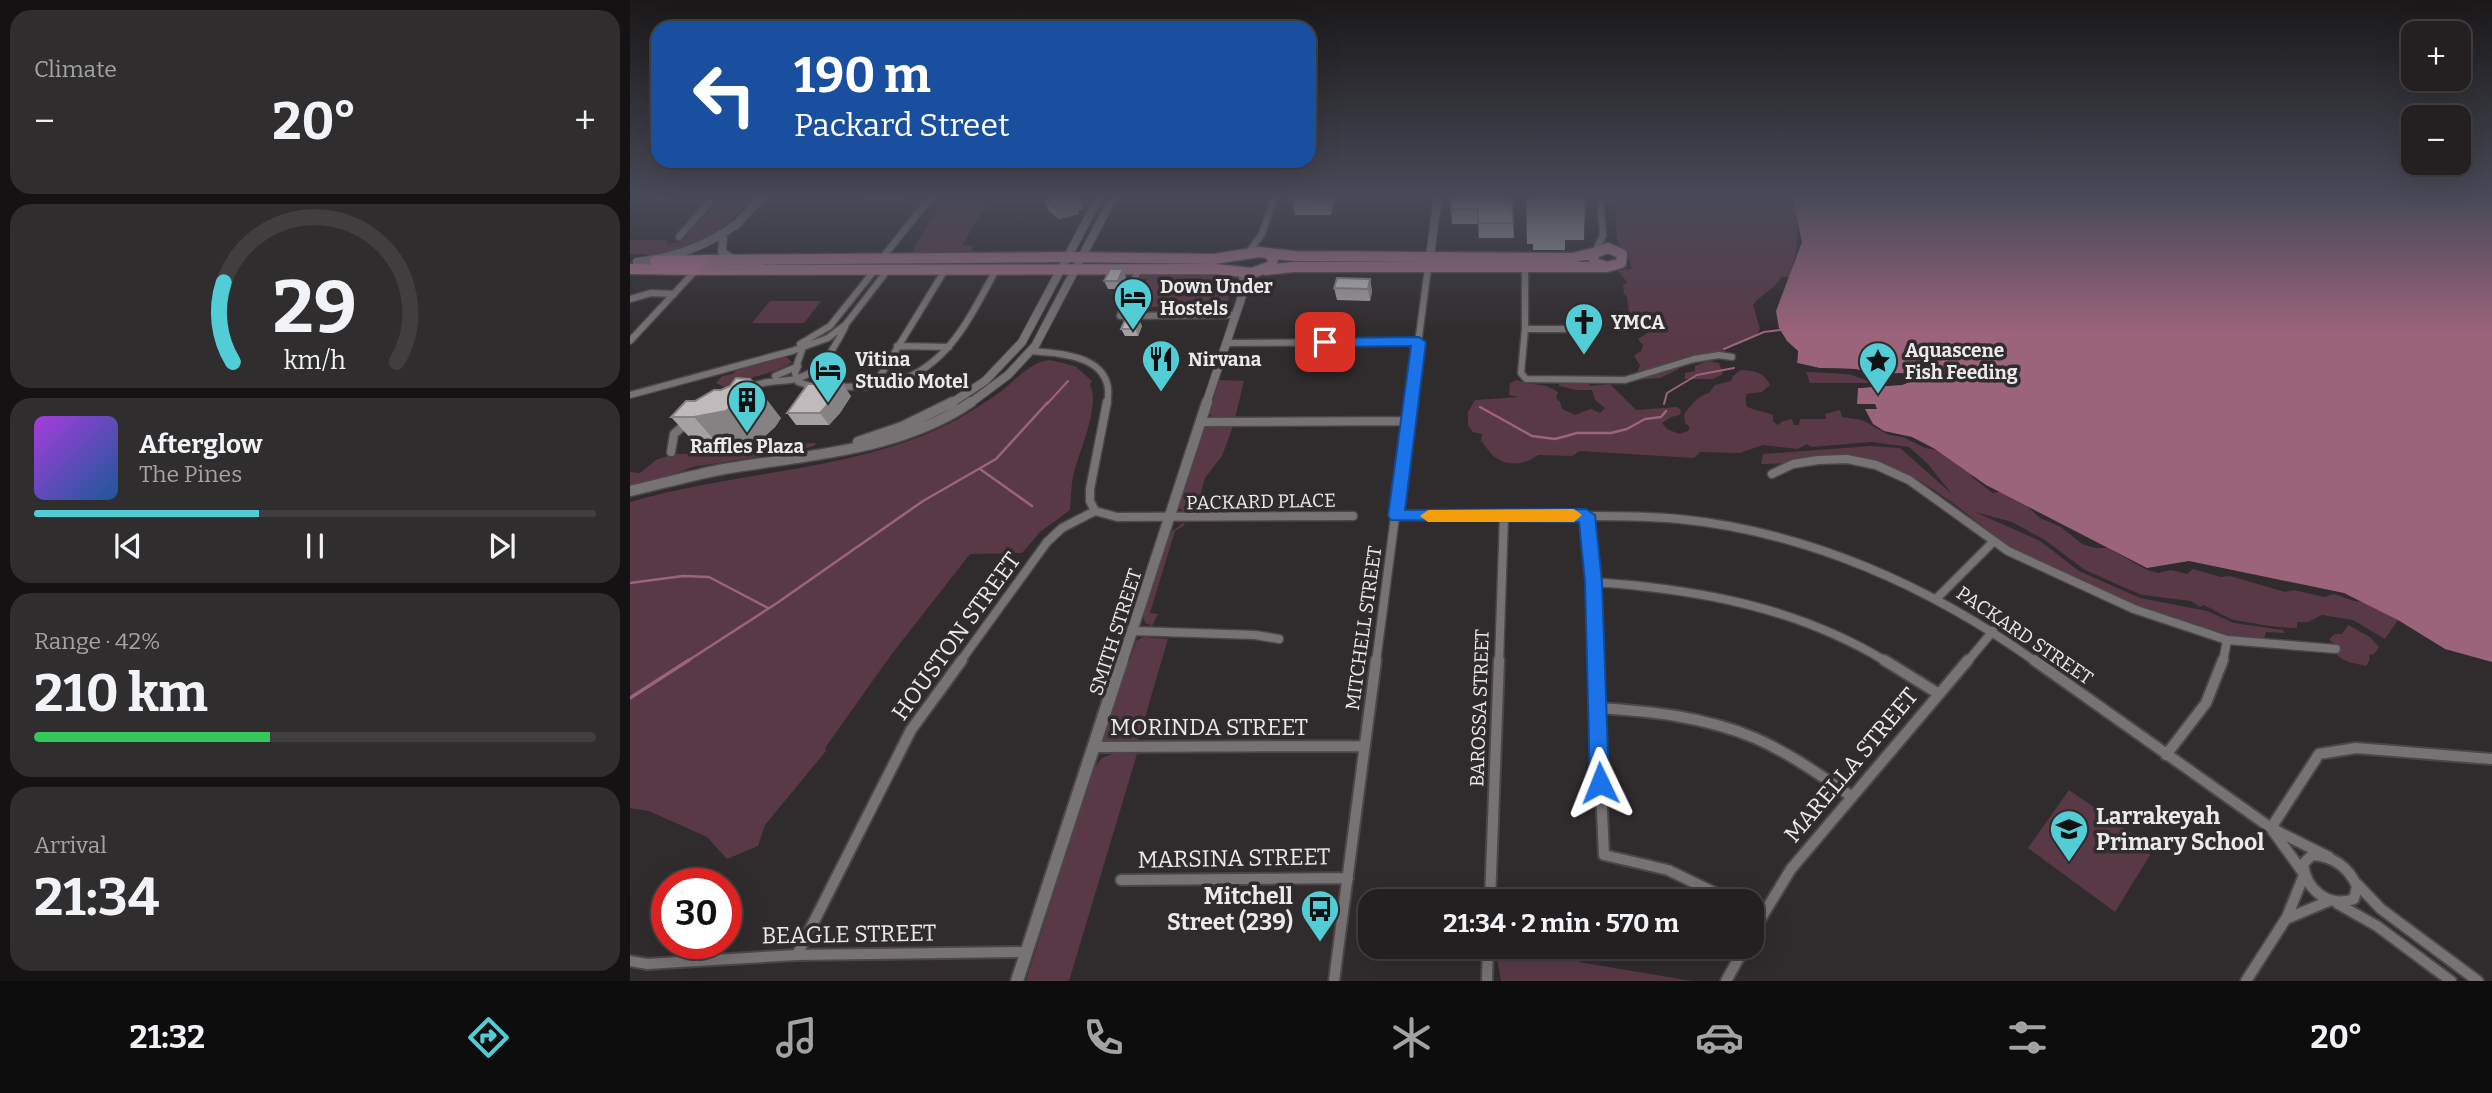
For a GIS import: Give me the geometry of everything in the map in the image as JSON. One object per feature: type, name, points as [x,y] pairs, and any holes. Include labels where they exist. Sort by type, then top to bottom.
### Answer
[{"type":"highway","points":[[632,264],[704,260]]},
{"type":"highway","points":[[632,264],[696,270],[704,260]]},
{"type":"main road","points":[[696,270],[1261,272],[1291,267],[1428,268],[1525,262],[1572,258],[1608,248],[1619,251],[1623,257],[1621,263],[1607,267],[1525,262],[1430,256],[1294,256],[1266,253],[1214,259],[1067,257],[704,260]]},
{"type":"main road","points":[[1594,252],[1591,257],[1595,263],[1607,267]]},
{"type":"main road","points":[[1261,272],[1273,261],[1266,253]]},
{"type":"main road","points":[[1242,272],[1236,262],[1247,254]]},
{"type":"main road","name":"MITCHELL STREET","points":[[1428,268],[1430,256]]},
{"type":"main road","points":[[874,271],[887,258]]},
{"type":"main road","points":[[887,258],[887,271]]},
{"type":"main road","points":[[945,271],[953,258]]},
{"type":"main road","points":[[984,258],[995,263],[996,270]]},
{"type":"street","points":[[632,264],[692,251],[710,242]]},
{"type":"street","points":[[704,260],[720,242]]},
{"type":"street","points":[[723,242],[722,253],[733,259]]},
{"type":"street","points":[[887,258],[898,242]]},
{"type":"street","points":[[887,258],[898,242]]},
{"type":"street","points":[[779,460],[866,440],[914,422],[971,390],[1017,349],[1075,242]]},
{"type":"street","points":[[630,491],[698,474],[844,452],[916,430],[982,395],[1008,375],[1031,351],[1073,270],[1084,257],[1091,242]]},
{"type":"street","points":[[1247,254],[1256,242]]},
{"type":"street","points":[[1261,242],[1266,253]]},
{"type":"street","name":"MITCHELL STREET","points":[[1430,256],[1432,242]]},
{"type":"street","points":[[1594,252],[1599,242]]},
{"type":"street","points":[[1606,242],[1619,251]]},
{"type":"street","points":[[1525,262],[1522,377],[1552,382],[1589,379],[1612,383],[1650,375],[1708,355],[1731,357]]},
{"type":"street","name":"MITCHELL STREET","points":[[1334,981],[1428,268]]},
{"type":"street","points":[[630,341],[696,270]]},
{"type":"street","points":[[874,271],[825,330],[804,345],[796,379],[799,384],[808,387],[874,386],[899,381],[940,357],[954,343],[996,270]]},
{"type":"street","points":[[1138,270],[1120,316],[1236,316]]},
{"type":"street","points":[[855,292],[859,271]]},
{"type":"street","points":[[808,387],[856,308],[887,271]]},
{"type":"street","points":[[874,386],[945,271]]},
{"type":"street","name":"SMITH STREET","points":[[1017,981],[1236,316],[1243,293],[1242,272]]},
{"type":"street","name":"SMITH STREET","points":[[1243,293],[1261,272]]},
{"type":"street","points":[[631,300],[651,293],[674,293]]},
{"type":"street","points":[[843,309],[856,308]]},
{"type":"street","points":[[1036,316],[1051,316]]},
{"type":"street","points":[[630,395],[804,345],[834,334],[846,324]]},
{"type":"street","points":[[1525,329],[1595,329]]},
{"type":"street","points":[[825,330],[834,334]]},
{"type":"street","points":[[1226,343],[1419,342]]},
{"type":"street","points":[[897,346],[948,347]]},
{"type":"street","points":[[1017,349],[1066,353],[1082,358],[1102,371],[1109,395],[1090,489],[1090,501],[1095,511]]},
{"type":"street","points":[[739,393],[798,366]]},
{"type":"street","points":[[761,381],[796,379],[817,370]]},
{"type":"street","points":[[671,452],[670,441],[673,433],[692,419]]},
{"type":"street","points":[[1200,422],[1408,421]]},
{"type":"street","points":[[1772,474],[1793,464],[1818,460],[1847,459],[1876,465],[1909,480],[1993,542],[2029,562],[2134,609],[2227,640],[2336,649]]},
{"type":"street","name":"PACKARD PLACE","points":[[1095,511],[1117,517],[1353,516]]},
{"type":"street","name":"HOUSTON STREET","points":[[797,955],[911,730],[931,699],[1047,542],[1062,528],[1095,511]]},
{"type":"street","name":"BAROSSA STREET","points":[[1490,889],[1504,515]]},
{"type":"street","points":[[1586,515],[1593,582],[1604,855],[1618,863],[1645,864],[1689,878],[1710,889]]},
{"type":"street","name":"PACKARD STREET","points":[[1396,516],[1586,515],[1681,519],[1760,533],[1847,559],[1937,598],[1993,631],[2271,828],[2329,857]]},
{"type":"street","points":[[1937,598],[1993,542]]},
{"type":"street","points":[[1593,582],[1702,591],[1766,608],[1853,642],[1939,694]]},
{"type":"street","points":[[1133,631],[1255,635],[1279,639]]},
{"type":"street","name":"MARELLA STREET","points":[[1764,905],[1851,796],[1993,631]]},
{"type":"street","points":[[2166,755],[2205,709],[2222,670],[2227,640]]},
{"type":"street","points":[[1597,708],[1685,716],[1721,725],[1756,738],[1792,757],[1851,796]]},
{"type":"street","name":"MORINDA STREET","points":[[1096,747],[1365,746]]},
{"type":"street","points":[[2271,828],[2319,754],[2356,748],[2492,759]]},
{"type":"street","name":"PACKARD STREET","points":[[2271,828],[2303,874]]},
{"type":"street","points":[[2246,981],[2286,919],[2306,859],[2312,855],[2329,857],[2347,869],[2355,882],[2381,909],[2478,981]]},
{"type":"street","points":[[2303,874],[2312,888],[2377,926],[2451,981]]},
{"type":"street","name":"MARSINA STREET","points":[[1121,880],[1348,878]]},
{"type":"street","points":[[2286,919],[2332,901],[2347,902],[2354,899],[2357,893],[2355,882]]},
{"type":"street","name":"BEAGLE STREET","points":[[630,961],[647,964],[797,955],[1027,952]]},
{"type":"street","points":[[1487,981],[1488,959]]},
{"type":"street","points":[[1726,981],[1738,959]]},
{"type":"shaded area","points":[[630,242],[698,242],[645,258],[648,254],[630,254]]},
{"type":"shaded area","points":[[917,242],[964,242],[962,245],[974,246],[969,254],[916,253],[913,249]]},
{"type":"shaded area","points":[[1618,242],[1797,242],[1789,277],[1781,277],[1753,305],[1760,329],[1757,335],[1701,361],[1692,364],[1687,360],[1677,370],[1660,378],[1645,379],[1637,373],[1640,365],[1634,356],[1641,351],[1643,345],[1638,339],[1656,331],[1650,321],[1630,321],[1623,285],[1627,282],[1617,270],[1632,269],[1628,256]]},
{"type":"shaded area","points":[[1802,242],[2492,242],[2492,662],[2445,649],[2398,620],[2344,593],[2189,561],[2147,568],[1986,485],[1935,449],[1912,437],[1884,431],[1873,424],[1865,409],[1877,409],[1875,404],[1857,404],[1858,388],[1905,384],[1912,377],[1900,373],[1878,375],[1855,369],[1819,368],[1797,363],[1798,351],[1787,341],[1779,328],[1776,311]]},
{"type":"shaded area","points":[[1138,275],[1211,275],[1232,279],[1227,306],[1132,307],[1133,298],[1141,295],[1147,278],[1137,281]]},
{"type":"shaded area","points":[[770,301],[821,301],[804,323],[752,323]]},
{"type":"shaded area","points":[[786,357],[792,362],[777,370],[724,387],[716,383],[722,376],[732,374],[742,367]]},
{"type":"shaded area","points":[[1050,360],[1075,366],[1092,381],[1091,417],[1073,476],[1070,510],[1040,532],[1022,553],[970,554],[891,655],[825,748],[826,751],[765,825],[758,846],[727,859],[707,837],[649,811],[630,808],[630,502],[703,485],[851,458],[887,448],[950,423],[993,397],[1035,365]]},
{"type":"shaded area","points":[[1707,361],[1719,363],[1723,374],[1713,379],[1685,379],[1685,373],[1695,371],[1695,366]]},
{"type":"shaded area","points":[[1741,370],[1759,373],[1768,381],[1770,385],[1762,392],[1746,394],[1746,406],[1773,415],[1773,421],[1778,425],[1792,419],[1794,425],[1799,425],[1800,419],[1826,419],[1825,414],[1840,410],[1842,417],[1862,420],[1889,435],[1903,437],[1925,448],[1942,451],[1964,464],[1973,478],[1993,493],[2004,491],[2019,499],[2040,518],[2061,527],[2082,544],[2108,548],[2147,570],[2158,573],[2171,570],[2187,574],[2193,569],[2221,577],[2230,576],[2285,592],[2294,590],[2324,597],[2334,594],[2354,601],[2368,602],[2398,620],[2385,639],[2353,620],[2322,615],[2308,622],[2297,622],[2297,628],[2234,620],[2191,601],[2142,595],[2085,570],[2045,540],[2012,522],[1975,512],[2040,541],[2079,571],[2140,598],[2207,611],[2234,623],[2283,630],[2285,633],[2266,632],[2264,640],[2215,632],[2142,608],[2033,560],[1928,486],[1888,465],[1853,457],[1761,464],[1763,454],[1871,446],[1900,448],[1952,494],[1927,463],[1909,447],[1872,442],[1811,447],[1807,444],[1798,449],[1763,445],[1740,453],[1700,452],[1694,458],[1580,451],[1572,456],[1538,455],[1528,461],[1512,463],[1501,461],[1494,456],[1481,441],[1482,434],[1473,432],[1468,426],[1468,412],[1475,400],[1518,397],[1509,395],[1510,383],[1517,380],[1547,386],[1558,392],[1556,398],[1562,409],[1575,415],[1591,409],[1600,413],[1605,408],[1595,400],[1592,390],[1559,386],[1559,383],[1585,381],[1591,386],[1610,384],[1636,410],[1677,407],[1681,410],[1680,415],[1662,423],[1667,429],[1679,434],[1688,431],[1690,427],[1685,423],[1684,415],[1694,402],[1709,393],[1715,385],[1731,381]]},
{"type":"shaded area","points":[[1806,372],[1847,373],[1873,383],[1810,383]]},
{"type":"shaded area","points":[[1219,380],[1244,381],[1235,418],[1212,417],[1209,412]]},
{"type":"shaded area","points":[[1208,426],[1233,426],[1222,456],[1205,478],[1195,514],[1185,513],[1178,507],[1204,429]]},
{"type":"shaded area","points":[[816,443],[801,450],[692,467],[630,487],[630,472],[640,473],[656,460],[673,454],[730,453],[752,450],[757,445]]},
{"type":"shaded area","points":[[1183,523],[1185,525],[1175,531],[1150,613],[1158,614],[1152,626],[1145,623],[1143,616],[1170,533]]},
{"type":"shaded area","points":[[2348,625],[2370,637],[2379,647],[2374,654],[2369,655],[2366,666],[2340,658],[2335,645],[2329,639],[2335,634],[2342,634]]},
{"type":"shaded area","points":[[1143,637],[1168,639],[1138,741],[1108,742],[1104,739],[1136,641]]},
{"type":"shaded area","points":[[1112,754],[1137,754],[1069,981],[1026,981],[1094,768],[1102,758]]},
{"type":"shaded area","points":[[2069,790],[2146,843],[2150,855],[2115,912],[2028,848]]},
{"type":"shaded area","points":[[1497,959],[1578,959],[1579,962],[1692,981],[1501,981]]},
{"type":"pier","points":[[1780,337],[1798,351],[1797,363],[1819,368],[1855,369],[1878,375],[1906,373],[1912,377],[1912,381],[1902,385],[1858,388],[1858,384],[1909,379],[1817,372],[1796,366],[1793,361],[1794,352]]},
{"type":"building","points":[[1110,269],[1123,269],[1118,281],[1104,281]]},
{"type":"building","points":[[1337,278],[1370,279],[1368,289],[1334,288]]},
{"type":"building","points":[[1126,318],[1139,318],[1135,329],[1121,329]]},
{"type":"building","points":[[736,378],[750,379],[754,383],[748,393],[726,411],[694,417],[671,417],[686,401],[695,401],[714,390],[730,386]]},
{"type":"building","points":[[808,384],[843,384],[820,413],[787,413]]},
{"type":"waterway","points":[[1724,349],[1764,332],[1781,330]]},
{"type":"waterway","points":[[1664,404],[1667,393],[1697,375],[1734,368]]},
{"type":"waterway","points":[[1047,404],[1068,381]]},
{"type":"waterway","points":[[686,662],[777,603],[923,501],[996,459],[1048,402]]},
{"type":"waterway","points":[[1480,407],[1532,436],[1555,439],[1577,433],[1611,433],[1627,429],[1645,419],[1661,417],[1666,411]]},
{"type":"waterway","points":[[980,469],[1032,506]]},
{"type":"waterway","points":[[630,583],[683,576],[709,577],[768,608]]},
{"type":"waterway","points":[[630,698],[689,660]]},
{"type":"slow traffic","points":[[1428,516],[1574,515]]},
{"type":"place","name":"Down Under Hostels","points":[[1133,331]]},
{"type":"place","name":"YMCA","points":[[1584,356]]},
{"type":"place","name":"Nirvana","points":[[1161,393]]},
{"type":"place","name":"Aquascene Fish Feeding","points":[[1878,395]]},
{"type":"place","name":"Vitina Studio Motel","points":[[828,404]]},
{"type":"place","name":"Raffles Plaza","points":[[747,434]]},
{"type":"place","name":"Larrakeyah Primary School","points":[[2069,863]]},
{"type":"place","name":"Mitchell Street (239)","points":[[1320,943]]},
{"type":"route","points":[[1325,342],[1419,342],[1396,516],[1586,515],[1593,582],[1600,783]]}]
